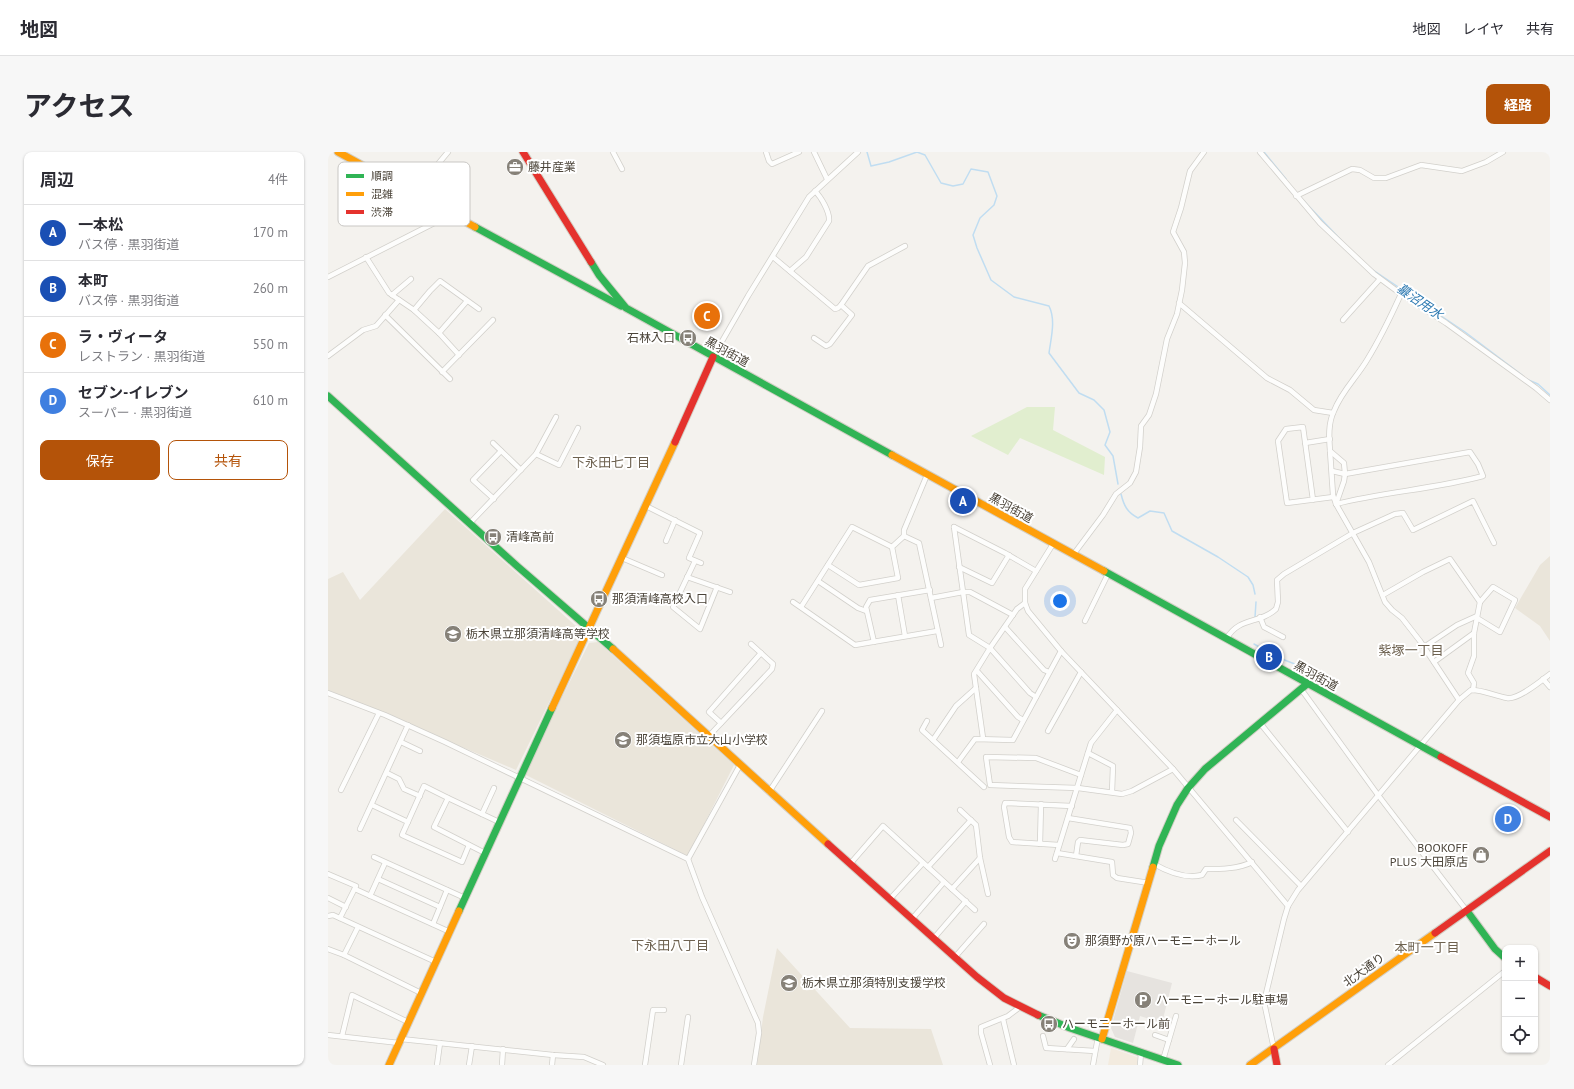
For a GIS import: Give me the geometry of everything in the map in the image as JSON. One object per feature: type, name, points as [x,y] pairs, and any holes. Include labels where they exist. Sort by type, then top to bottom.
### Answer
[{"type":"street","points":[[338,152],[356,162]]},
{"type":"street","points":[[440,162],[448,152]]},
{"type":"street","name":"黒羽街道","points":[[523,152],[600,275],[626,308],[927,475],[1226,638],[1304,687],[1420,746],[1550,817]]},
{"type":"street","points":[[613,152],[622,169]]},
{"type":"street","points":[[766,152],[769,161],[772,164],[799,152]]},
{"type":"street","points":[[814,152],[827,179]]},
{"type":"street","points":[[389,1065],[519,778],[590,628],[713,357],[803,205],[815,190],[858,152]]},
{"type":"street","points":[[1073,555],[1103,516],[1116,494],[1130,483],[1136,472],[1140,447],[1141,426],[1149,415],[1156,394],[1167,339],[1179,303],[1186,263],[1184,252],[1173,232],[1181,208],[1190,171],[1204,152]]},
{"type":"street","points":[[1260,152],[1320,223],[1380,279],[1446,322],[1536,388],[1550,400]]},
{"type":"street","points":[[1296,196],[1352,169],[1360,170],[1374,178],[1386,178],[1421,165],[1462,171],[1486,162],[1503,152]]},
{"type":"street","points":[[790,271],[806,257],[829,221],[829,217],[815,190]]},
{"type":"street","points":[[470,224],[626,308]]},
{"type":"street","points":[[328,277],[428,226]]},
{"type":"street","points":[[773,257],[833,308],[838,308],[868,266],[905,246]]},
{"type":"street","points":[[366,257],[389,293],[414,310],[439,333],[459,355]]},
{"type":"street","points":[[392,295],[412,279]]},
{"type":"street","points":[[1343,320],[1380,279]]},
{"type":"street","points":[[414,310],[440,281],[479,309]]},
{"type":"street","points":[[1401,294],[1367,360],[1348,386],[1333,414],[1330,439],[1333,497],[1370,562],[1382,595],[1392,610],[1402,618],[1424,647],[1459,700]]},
{"type":"street","points":[[328,356],[363,330],[376,326],[399,300]]},
{"type":"street","points":[[439,333],[467,301]]},
{"type":"street","points":[[1179,303],[1267,378],[1290,390],[1314,410],[1333,414]]},
{"type":"street","points":[[814,338],[826,346],[830,344],[852,315],[841,305]]},
{"type":"street","points":[[386,315],[450,379]]},
{"type":"street","points":[[442,372],[493,320]]},
{"type":"street","points":[[328,396],[590,628],[740,766],[977,977],[1004,998],[1020,1007],[1052,1021],[1178,1065]]},
{"type":"street","points":[[470,523],[536,454],[556,417]]},
{"type":"street","points":[[1313,500],[1303,427],[1286,429],[1278,441],[1287,503],[1313,500],[1333,497]]},
{"type":"street","points":[[536,454],[559,465],[578,428]]},
{"type":"street","points":[[1305,443],[1330,439]]},
{"type":"street","points":[[493,443],[521,470]]},
{"type":"street","points":[[494,499],[473,480],[501,451]]},
{"type":"street","points":[[1330,451],[1344,463],[1345,474],[1336,504]]},
{"type":"street","points":[[1332,471],[1345,474],[1470,452],[1478,464],[1483,476],[1461,482],[1363,497],[1336,504]]},
{"type":"street","points":[[892,547],[904,536],[904,530],[927,475]]},
{"type":"street","points":[[1226,638],[1234,628],[1260,618],[1276,609],[1278,602],[1277,580],[1284,574],[1353,534],[1395,514],[1404,513],[1413,530],[1473,501],[1494,543]]},
{"type":"street","points":[[646,506],[700,534],[689,558],[701,563]]},
{"type":"street","points":[[666,541],[675,520]]},
{"type":"street","points":[[801,608],[852,527],[892,547]]},
{"type":"street","points":[[1036,571],[1009,555],[954,527],[970,635],[990,648],[1030,693],[1036,697]]},
{"type":"street","points":[[904,536],[919,543],[941,646]]},
{"type":"street","points":[[1053,544],[1025,589],[1025,604],[1028,611],[1081,672],[1173,769],[1288,906]]},
{"type":"street","points":[[828,565],[860,585],[898,578],[892,547]]},
{"type":"street","points":[[959,567],[992,583],[1009,555]]},
{"type":"street","points":[[622,558],[662,575]]},
{"type":"street","points":[[1382,595],[1450,559],[1480,602]]},
{"type":"street","points":[[695,561],[673,608],[700,629],[717,587]]},
{"type":"street","points":[[1085,621],[1108,574]]},
{"type":"street","points":[[688,577],[730,592]]},
{"type":"street","points":[[818,581],[858,608],[866,611]]},
{"type":"street","points":[[1473,690],[1474,683],[1468,673],[1474,656],[1474,633],[1477,617],[1480,602],[1493,587],[1515,600],[1500,632],[1477,617]]},
{"type":"street","points":[[874,642],[866,611],[866,607],[870,600],[930,590]]},
{"type":"street","points":[[931,598],[970,592],[1013,615]]},
{"type":"street","points":[[898,595],[905,636]]},
{"type":"street","points":[[793,602],[855,646],[937,631]]},
{"type":"street","points":[[983,738],[974,674],[1017,609],[1025,604]]},
{"type":"street","points":[[1424,647],[1457,625],[1477,617]]},
{"type":"street","points":[[1260,618],[1264,627],[1283,637]]},
{"type":"street","points":[[1005,627],[1044,670],[1049,672]]},
{"type":"street","points":[[1434,662],[1474,633]]},
{"type":"street","points":[[708,737],[772,669],[773,664],[751,644]]},
{"type":"street","points":[[958,762],[975,739],[983,738],[1013,740],[1049,672],[1062,651]]},
{"type":"street","points":[[721,723],[709,712],[761,653]]},
{"type":"street","points":[[977,671],[1018,717],[1023,720]]},
{"type":"street","points":[[1048,731],[1081,672]]},
{"type":"street","points":[[1277,1065],[1264,1002],[1288,906],[1301,886],[1459,700],[1471,690],[1509,699],[1518,696],[1550,674]]},
{"type":"street","points":[[1543,679],[1550,687]]},
{"type":"street","points":[[1093,1065],[1095,1051],[1154,864],[1171,817],[1188,788],[1205,769],[1304,687],[1378,795],[1495,949],[1502,955]]},
{"type":"street","points":[[933,740],[956,706],[976,688]]},
{"type":"street","points":[[328,693],[379,712],[688,859],[702,897],[758,1023],[759,1033],[754,1065]]},
{"type":"street","points":[[769,792],[822,710]]},
{"type":"street","points":[[1055,859],[1078,788],[1090,743],[1117,710]]},
{"type":"street","points":[[341,790],[379,712]]},
{"type":"street","points":[[927,721],[922,730],[984,787]]},
{"type":"street","points":[[1260,723],[1348,832]]},
{"type":"street","points":[[360,829],[387,774],[408,726]]},
{"type":"street","points":[[401,742],[420,751]]},
{"type":"street","points":[[1088,753],[1113,766],[1112,792]]},
{"type":"street","points":[[1081,775],[1036,758],[986,757],[990,785],[1078,788],[1122,794],[1132,791],[1173,769]]},
{"type":"street","points":[[688,859],[740,766]]},
{"type":"street","points":[[387,774],[399,779],[404,789],[420,796]]},
{"type":"street","points":[[469,845],[462,862],[402,835],[424,786],[499,822]]},
{"type":"street","points":[[482,814],[494,788]]},
{"type":"street","points":[[448,798],[434,827],[485,853]]},
{"type":"street","points":[[1059,846],[1012,842],[1009,837],[1004,807],[1005,803],[1072,806]]},
{"type":"street","points":[[1040,844],[1041,804]]},
{"type":"street","points":[[372,805],[408,822]]},
{"type":"street","points":[[960,810],[976,824],[980,858],[988,894]]},
{"type":"street","points":[[1068,818],[1130,828],[1131,833],[1128,844],[1123,845],[1080,840],[1078,842],[1076,856]]},
{"type":"street","points":[[928,867],[971,820]]},
{"type":"street","points":[[1236,820],[1301,886]]},
{"type":"street","points":[[850,864],[883,826],[975,910]]},
{"type":"street","name":"北大通り","points":[[1250,1065],[1550,851]]},
{"type":"street","points":[[1057,853],[1112,862],[1113,875],[1116,878],[1149,883]]},
{"type":"street","points":[[374,858],[465,898]]},
{"type":"street","points":[[952,889],[980,858]]},
{"type":"street","points":[[1154,864],[1165,870],[1184,875],[1197,876],[1202,875],[1206,869],[1242,866],[1252,862]]},
{"type":"street","points":[[370,896],[385,863]]},
{"type":"street","points":[[890,899],[923,863]]},
{"type":"street","points":[[328,874],[356,886],[355,889],[450,932]]},
{"type":"street","points":[[378,879],[440,907]]},
{"type":"street","points":[[912,919],[944,882]]},
{"type":"street","points":[[340,918],[355,889]]},
{"type":"street","points":[[433,924],[447,890]]},
{"type":"street","points":[[328,898],[346,907]]},
{"type":"street","points":[[934,938],[966,901]]},
{"type":"street","points":[[328,916],[333,914],[358,927],[436,962]]},
{"type":"street","points":[[955,957],[984,924]]},
{"type":"street","points":[[344,955],[358,927]]},
{"type":"street","points":[[328,949],[344,955],[421,994]]},
{"type":"street","points":[[1388,1065],[1502,973]]},
{"type":"street","points":[[1538,979],[1550,986]]},
{"type":"street","points":[[342,1036],[352,995],[408,1022]]},
{"type":"street","points":[[990,1065],[981,1033],[981,1027],[1003,1019],[1020,1007]]},
{"type":"street","points":[[645,1065],[653,1010],[664,1010]]},
{"type":"street","points":[[1163,1060],[1176,1016]]},
{"type":"street","points":[[682,1065],[688,1017]]},
{"type":"street","points":[[1003,1019],[1014,1065]]},
{"type":"street","points":[[328,1035],[440,1043],[584,1057],[595,1063],[603,1065]]},
{"type":"street","points":[[1154,1035],[1169,1040]]},
{"type":"street","points":[[1043,1036],[1046,1048],[1095,1051]]},
{"type":"street","points":[[1067,1049],[1074,1039]]},
{"type":"street","points":[[437,1065],[440,1043]]},
{"type":"street","points":[[469,1065],[472,1046]]},
{"type":"street","points":[[502,1065],[503,1049]]},
{"type":"street","points":[[1140,1065],[1141,1053]]},
{"type":"street","points":[[552,1065],[553,1055]]},
{"type":"shaded area","name":"栃木県立那須清峰高等学校","points":[[445,509],[577,627],[579,641],[516,770],[328,690],[328,579],[343,572],[360,600]]},
{"type":"shaded area","points":[[1550,556],[1550,641],[1540,626],[1515,608],[1540,565]]},
{"type":"shaded area","name":"那須塩原市立大山小学校","points":[[598,642],[734,765],[688,856],[524,774],[589,643]]},
{"type":"shaded area","name":"栃木県立那須特別支援学校","points":[[777,948],[850,1028],[931,1029],[943,1065],[757,1065],[763,1017]]},
{"type":"shaded area","name":"ハーモニーホール駐車場","points":[[1127,971],[1172,983],[1162,1023],[1140,1016],[1133,1043],[1115,1037],[1111,1028]]},
{"type":"shaded area","points":[[1111,1048],[1137,1057],[1137,1065],[1108,1065]]},
{"type":"green space","points":[[1027,407],[1055,407],[1053,430],[1105,457],[1104,475],[1020,438],[1008,455],[971,436]]},
{"type":"waterway","points":[[867,152],[871,166],[889,162],[917,152],[925,155],[941,183],[953,186],[963,184],[971,169],[988,172],[997,196],[994,205],[980,218],[973,235],[977,248],[991,280],[1014,297],[1049,306],[1053,323],[1049,353],[1079,393],[1094,400],[1104,410],[1110,432],[1105,445],[1113,456],[1118,484]]},
{"type":"waterway","name":"蟇沼用水","points":[[1264,152],[1286,179]]},
{"type":"waterway","name":"蟇沼用水","points":[[1301,198],[1341,240]]},
{"type":"waterway","name":"蟇沼用水","points":[[1373,270],[1465,332],[1522,375]]},
{"type":"waterway","name":"蟇沼用水","points":[[1526,379],[1538,384],[1550,395]]},
{"type":"waterway","points":[[1121,494],[1126,508],[1138,518],[1150,511],[1164,513],[1172,531],[1218,557],[1248,577],[1253,585],[1255,594]]},
{"type":"waterway","points":[[1255,617],[1256,602]]},
{"type":"waterway","points":[[1254,644],[1277,657],[1315,672],[1330,686]]},
{"type":"traffic: fast","points":[[475,227],[621,306]]},
{"type":"traffic: fast","points":[[591,262],[599,275],[626,308],[892,455]]},
{"type":"traffic: fast","points":[[328,396],[517,566],[613,649]]},
{"type":"traffic: fast","points":[[1104,571],[1441,757]]},
{"type":"traffic: fast","points":[[1153,867],[1159,846],[1177,805],[1188,788],[1205,769],[1307,684]]},
{"type":"traffic: fast","points":[[459,911],[552,708]]},
{"type":"traffic: fast","points":[[1467,911],[1495,949],[1502,955]]},
{"type":"traffic: fast","points":[[1038,1015],[1070,1028],[1178,1065]]},
{"type":"traffic: slow","points":[[338,152],[356,162]]},
{"type":"traffic: slow","points":[[470,224],[475,227]]},
{"type":"traffic: slow","points":[[552,708],[675,442]]},
{"type":"traffic: slow","points":[[892,455],[1104,571]]},
{"type":"traffic: slow","points":[[613,649],[828,844]]},
{"type":"traffic: slow","points":[[1102,1039],[1153,867]]},
{"type":"traffic: slow","points":[[389,1065],[459,911]]},
{"type":"traffic: slow","points":[[1250,1065],[1435,933]]},
{"type":"traffic: jam","points":[[523,152],[591,262]]},
{"type":"traffic: jam","points":[[675,442],[713,357]]},
{"type":"traffic: jam","points":[[1441,757],[1550,817]]},
{"type":"traffic: jam","points":[[828,844],[977,977],[1004,998],[1038,1015]]},
{"type":"traffic: jam","points":[[1435,933],[1550,851]]},
{"type":"traffic: jam","points":[[1538,979],[1550,986]]},
{"type":"traffic: jam","points":[[1274,1049],[1277,1065]]},
{"type":"place","name":"藤井産業","points":[[515,167]]},
{"type":"place","name":"ラ・ヴィータ","points":[[707,316]]},
{"type":"place","name":"石林入口","points":[[688,338]]},
{"type":"place","name":"一本松","points":[[963,501]]},
{"type":"place","name":"清峰高前","points":[[493,537]]},
{"type":"place","name":"那須清峰高校入口","points":[[599,599]]},
{"type":"place","name":"栃木県立那須清峰高等学校","points":[[453,634]]},
{"type":"place","name":"本町","points":[[1269,657]]},
{"type":"place","name":"那須塩原市立大山小学校","points":[[623,740]]},
{"type":"place","name":"セブン-イレブン","points":[[1508,819]]},
{"type":"place","name":"BOOKOFF PLUS 大田原店","points":[[1481,855]]},
{"type":"place","name":"那須野が原ハーモニーホール","points":[[1072,941]]},
{"type":"place","name":"栃木県立那須特別支援学校","points":[[789,983]]},
{"type":"place","name":"ハーモニーホール駐車場","points":[[1143,1000]]},
{"type":"place","name":"ハーモニーホール前","points":[[1049,1024]]},
{"type":"district","name":"下永田七丁目","points":[[611,462]]},
{"type":"district","name":"紫塚一丁目","points":[[1411,650]]},
{"type":"district","name":"下永田八丁目","points":[[670,945]]},
{"type":"district","name":"本町一丁目","points":[[1427,947]]}]
